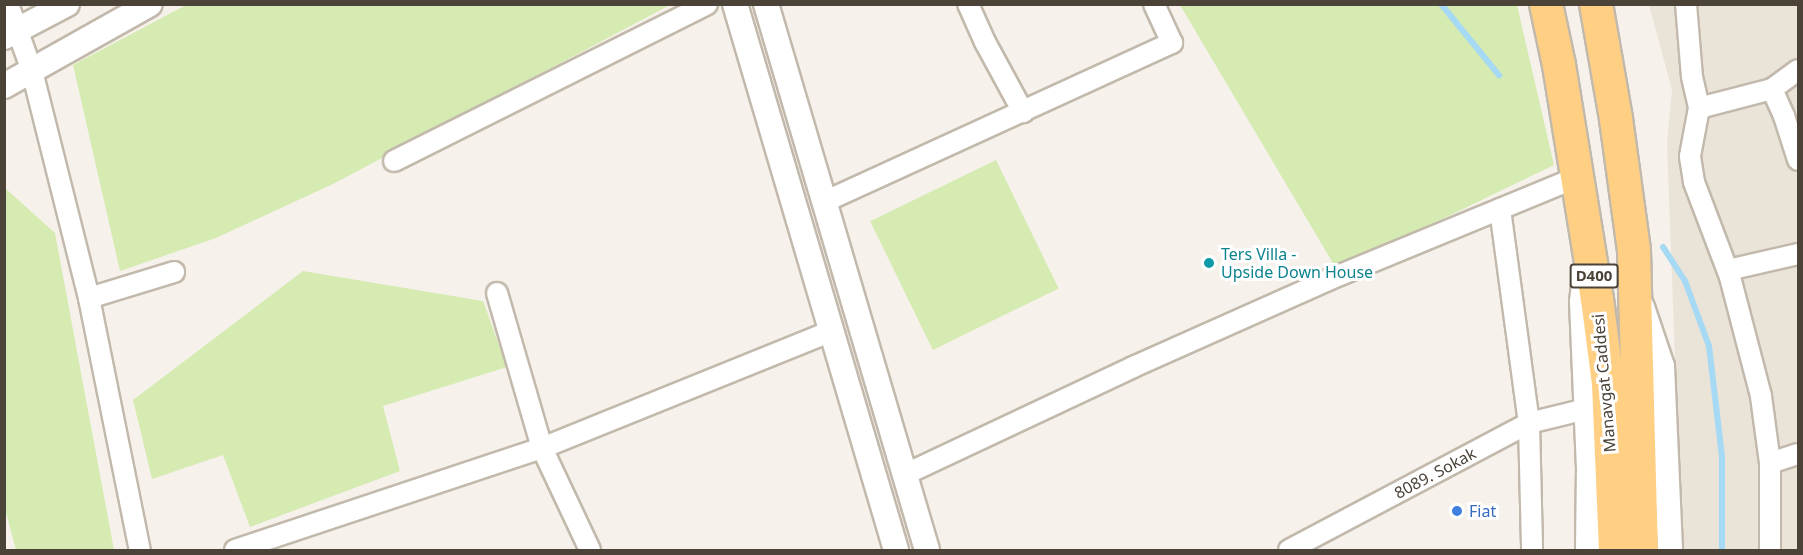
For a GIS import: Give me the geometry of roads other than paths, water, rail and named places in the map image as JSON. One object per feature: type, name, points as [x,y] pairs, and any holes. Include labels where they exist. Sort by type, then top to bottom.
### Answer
[{"type":"highway","name":"Manavgat Caddesi","points":[[1546,4],[1578,177],[1608,384],[1615,550]]},
{"type":"highway","name":"Manavgat Caddesi","points":[[1596,4],[1616,119],[1634,251],[1642,550]]},
{"type":"street","points":[[8,4],[11,33],[32,71],[89,298],[140,550]]},
{"type":"street","points":[[11,33],[67,4]]},
{"type":"street","points":[[4,86],[150,4]]},
{"type":"street","points":[[394,161],[707,4]]},
{"type":"street","points":[[735,4],[896,550]]},
{"type":"street","points":[[766,4],[927,550]]},
{"type":"street","points":[[968,4],[984,42],[1023,112]]},
{"type":"street","points":[[824,202],[1172,43],[1154,4]]},
{"type":"street","points":[[1686,4],[1692,77],[1699,108],[1690,156],[1694,182],[1728,270],[1761,396],[1770,463],[1770,550]]},
{"type":"street","points":[[1699,108],[1772,89],[1798,70]]},
{"type":"street","points":[[1772,89],[1798,160]]},
{"type":"street","points":[[906,474],[1328,280],[1578,177]]},
{"type":"street","points":[[1500,209],[1529,423],[1532,550]]},
{"type":"street","points":[[1588,242],[1582,302],[1588,550]]},
{"type":"street","points":[[1728,270],[1798,254]]},
{"type":"street","points":[[89,298],[174,272]]},
{"type":"street","points":[[1636,290],[1662,366],[1670,550]]},
{"type":"street","points":[[497,293],[542,448],[590,550]]},
{"type":"street","points":[[235,550],[542,448],[831,330]]},
{"type":"street","name":"8089. Sokak","points":[[1289,550],[1529,423],[1586,409]]},
{"type":"street","points":[[1770,463],[1798,454]]},
{"type":"waterway","points":[[1441,4],[1499,75]]},
{"type":"waterway","points":[[1663,247],[1685,281],[1709,346],[1722,457],[1722,550]]},
{"type":"place","name":"Ters Villa - Upside Down House","points":[[1209,263]]},
{"type":"place","name":"Fiat","points":[[1457,511]]}]
